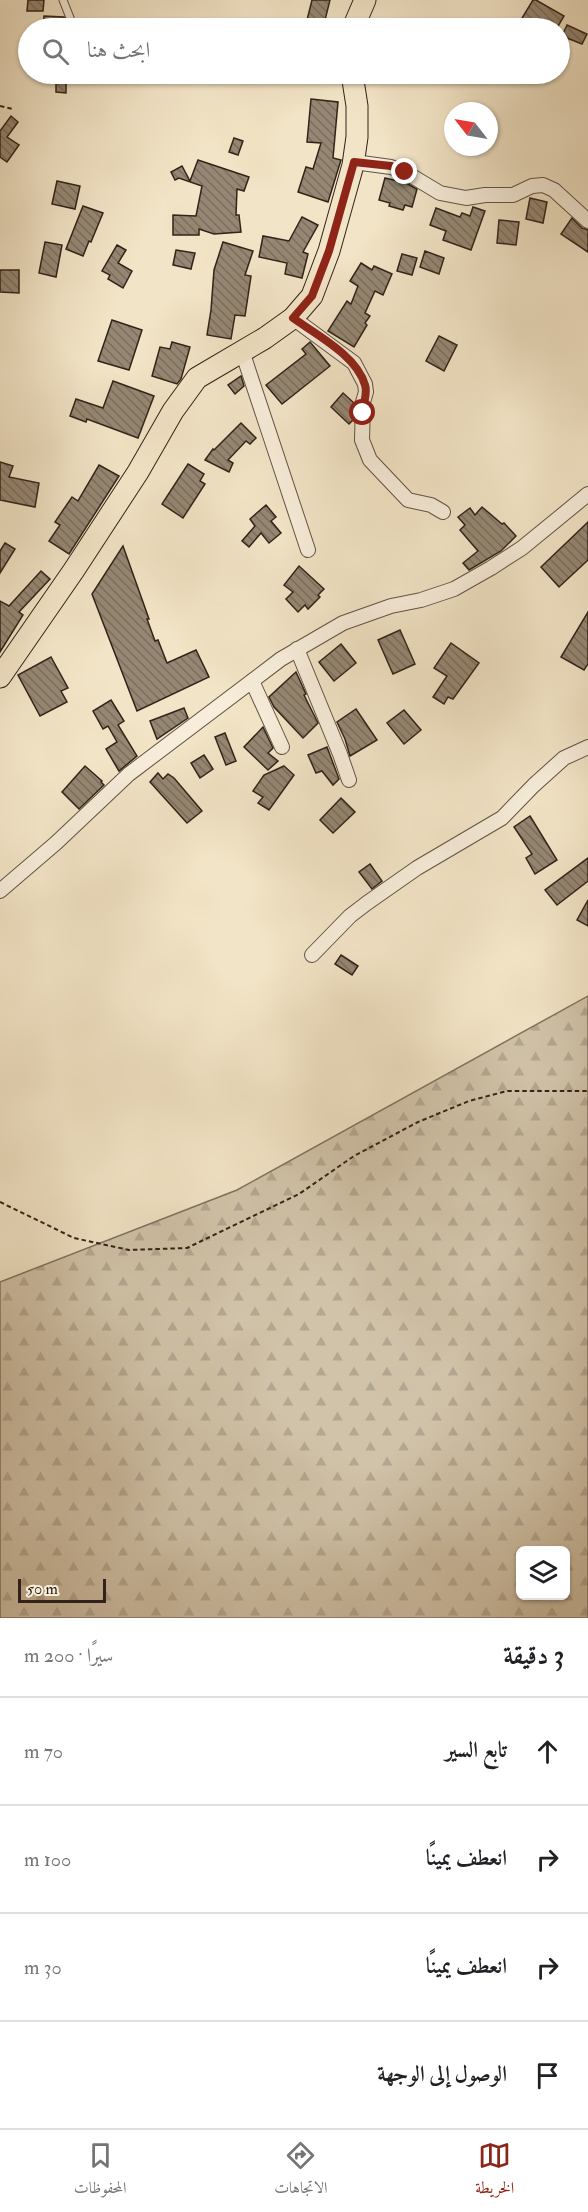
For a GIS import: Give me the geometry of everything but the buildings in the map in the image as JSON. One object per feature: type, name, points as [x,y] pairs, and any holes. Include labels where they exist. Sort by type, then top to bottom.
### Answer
[{"type":"main road","points":[[357,18],[364,0]]},
{"type":"main road","points":[[0,677],[81,560],[138,472],[172,411],[197,378],[265,338],[293,318],[312,296],[329,251],[354,162],[357,106],[354,84]]},
{"type":"street","points":[[354,162],[391,166],[440,193],[466,198],[513,195],[532,186],[543,185],[554,190],[588,221]]},
{"type":"street","points":[[293,318],[354,363],[365,384],[362,440],[370,460],[408,500],[430,505],[443,512]]},
{"type":"street","points":[[242,351],[308,550]]},
{"type":"street","points":[[0,891],[56,843],[129,774],[297,649],[324,633],[369,613],[422,600],[454,589],[522,548],[588,494]]},
{"type":"street","points":[[297,649],[349,780]]},
{"type":"street","points":[[252,681],[282,747]]},
{"type":"street","points":[[312,955],[350,916],[387,888],[502,818],[564,758],[588,747]]},
{"type":"lane","points":[[63,0],[70,18]]},
{"type":"path","points":[[0,106],[13,109]]},
{"type":"path","points":[[0,1202],[74,1238],[129,1250],[187,1248],[299,1194],[354,1156],[418,1122],[469,1101],[507,1091],[588,1091]]},
{"type":"green space","points":[[588,996],[588,1618],[0,1618],[0,1282],[237,1190]]},
{"type":"route","points":[[363,413],[365,384],[354,363],[293,318],[312,296],[329,251],[354,162],[391,166],[405,172]]}]
